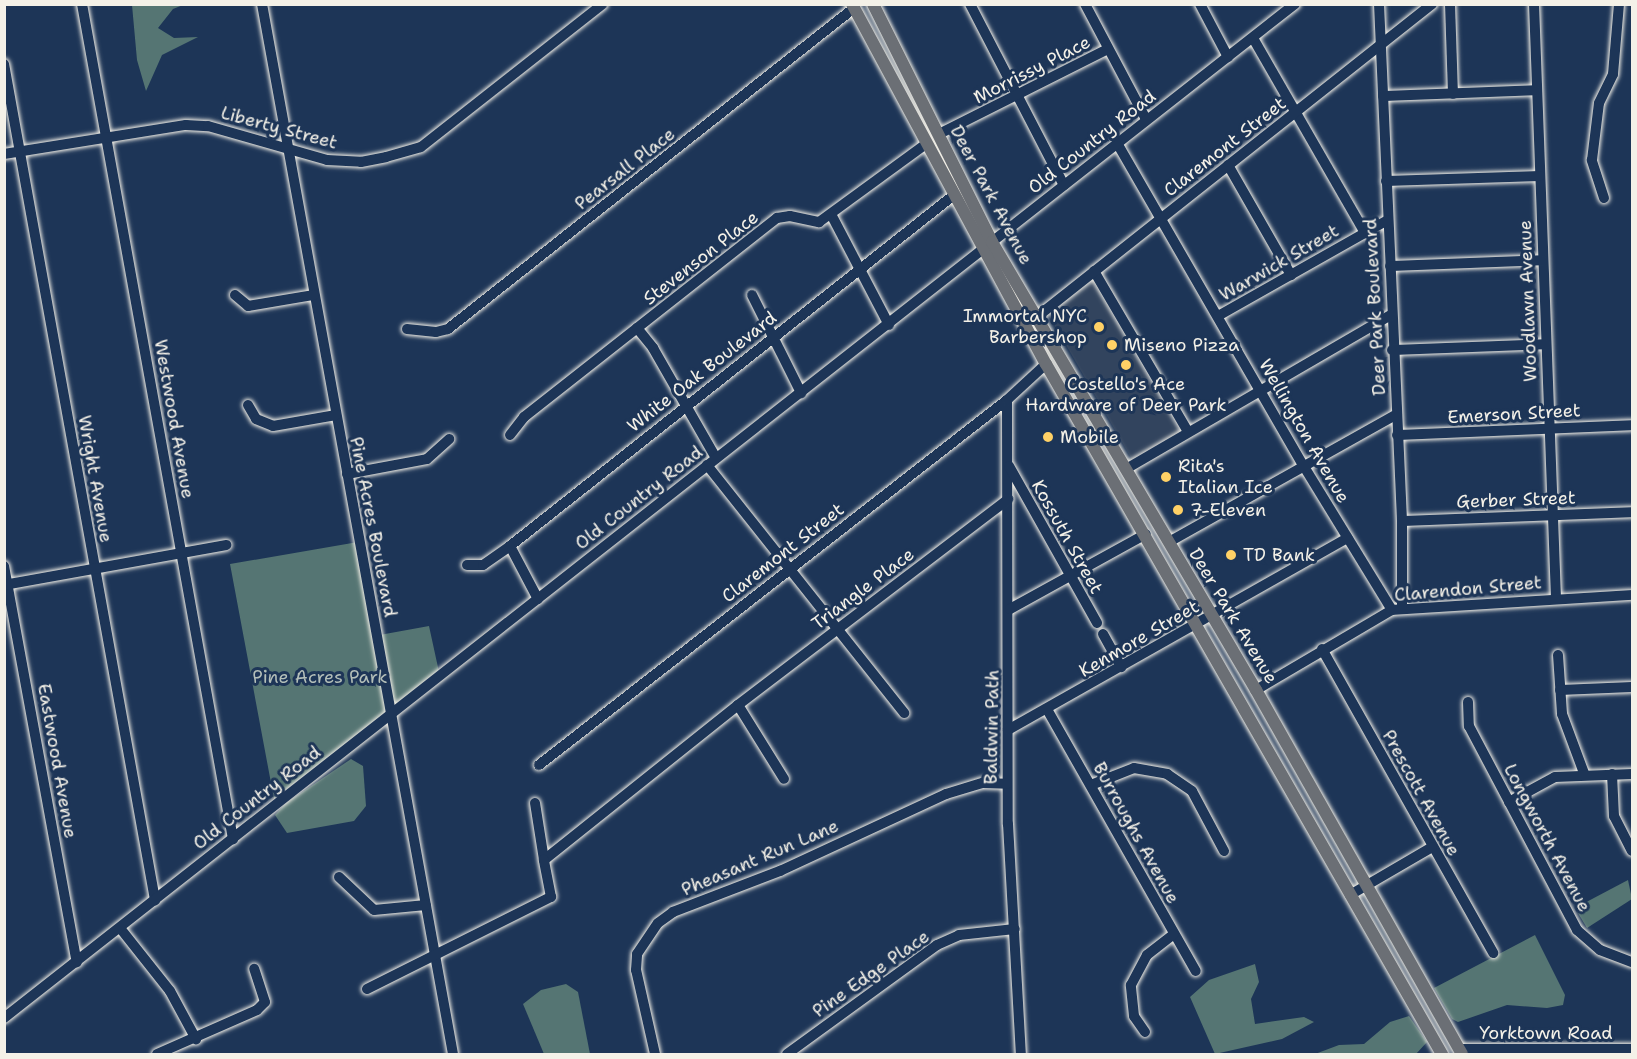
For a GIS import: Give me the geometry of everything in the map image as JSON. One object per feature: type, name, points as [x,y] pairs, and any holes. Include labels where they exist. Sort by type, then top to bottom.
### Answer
[{"type":"main road","name":"Deer Park Avenue","points":[[873,4],[939,134],[987,246],[1046,364],[1146,534],[1442,1054]]},
{"type":"main road","name":"Deer Park Avenue","points":[[853,6],[954,195],[987,246],[1038,316],[1256,690],[1461,1052]]},
{"type":"street","name":"Westwood Avenue","points":[[82,4],[233,839]]},
{"type":"street","name":"Pine Acres Boulevard","points":[[262,4],[453,1054]]},
{"type":"street","name":"Liberty Street","points":[[4,154],[186,125],[208,126],[345,163],[386,157],[421,147],[603,4]]},
{"type":"street","points":[[970,4],[1064,185]]},
{"type":"street","points":[[1085,4],[1146,119]]},
{"type":"street","points":[[1200,4],[1228,57]]},
{"type":"street","name":"Old Country Road","points":[[4,1018],[1295,4]]},
{"type":"street","name":"Deer Park Boulevard","points":[[1379,4],[1392,350],[1402,521],[1397,609]]},
{"type":"street","name":"Claremont Street","points":[[1038,316],[1432,4]]},
{"type":"street","points":[[1450,4],[1453,94]]},
{"type":"street","name":"Woodlawn Avenue","points":[[1534,4],[1556,597]]},
{"type":"street","points":[[1604,198],[1592,160],[1599,103],[1613,74],[1619,4]]},
{"type":"street","name":"Pearsall Place","points":[[407,328],[436,332],[448,329],[853,6]]},
{"type":"street","points":[[1253,38],[1365,233]]},
{"type":"street","name":"Morrissy Place","points":[[939,134],[1018,97],[1108,49]]},
{"type":"street","name":"Wright Avenue","points":[[4,64],[156,900]]},
{"type":"street","points":[[1383,96],[1536,90]]},
{"type":"street","name":"Wellington Avenue","points":[[1117,143],[1261,390],[1302,465],[1348,538],[1397,609]]},
{"type":"street","points":[[889,324],[832,216],[926,144]]},
{"type":"street","points":[[1228,165],[1291,274]]},
{"type":"street","points":[[1386,181],[1540,176]]},
{"type":"street","name":"White Oak Boulevard","points":[[467,565],[483,565],[510,546],[954,195]]},
{"type":"street","name":"Stevenson Place","points":[[510,435],[524,417],[777,218],[790,216],[819,222],[832,216]]},
{"type":"street","name":"Warwick Street","points":[[1218,316],[1388,220]]},
{"type":"street","points":[[1390,266],[1543,260]]},
{"type":"street","points":[[1094,271],[1188,432]]},
{"type":"street","points":[[235,295],[248,306],[314,295]]},
{"type":"street","points":[[752,295],[801,393]]},
{"type":"street","points":[[1126,469],[1391,315]]},
{"type":"street","points":[[638,328],[687,407],[711,461],[788,570],[904,713]]},
{"type":"street","points":[[1392,350],[1546,344]]},
{"type":"street","name":"Claremont Street","points":[[539,765],[1007,400],[1046,364]]},
{"type":"street","name":"Baldwin Path","points":[[1007,400],[1010,609],[1007,784],[1021,1054]]},
{"type":"street","points":[[248,405],[255,419],[273,426],[336,415]]},
{"type":"street","points":[[1169,542],[1302,465],[1397,414]]},
{"type":"street","name":"Emerson Street","points":[[1397,435],[1632,425]]},
{"type":"street","points":[[347,474],[427,459],[449,439]]},
{"type":"street","name":"Kossuth Street","points":[[1009,466],[1097,623]]},
{"type":"street","name":"Triangle Place","points":[[544,860],[738,705],[1008,499]]},
{"type":"street","name":"Gerber Street","points":[[1402,521],[1632,512]]},
{"type":"street","points":[[1010,609],[1146,534]]},
{"type":"street","name":"Kenmore Street","points":[[1008,730],[1048,711],[1348,538]]},
{"type":"street","points":[[6,584],[226,545]]},
{"type":"street","points":[[510,546],[538,599]]},
{"type":"street","name":"Eastwood Avenue","points":[[4,566],[77,962]]},
{"type":"street","name":"Clarendon Street","points":[[1256,690],[1322,650],[1397,609],[1556,597],[1632,595]]},
{"type":"street","points":[[1103,634],[1121,667]]},
{"type":"street","name":"Prescott Avenue","points":[[1322,650],[1493,953]]},
{"type":"street","points":[[1558,655],[1562,714],[1584,773]]},
{"type":"street","points":[[1560,690],[1632,687]]},
{"type":"street","name":"Longworth Avenue","points":[[1468,702],[1469,726],[1577,930],[1600,950],[1632,962]]},
{"type":"street","points":[[738,705],[784,779]]},
{"type":"street","name":"Burroughs Avenue","points":[[1048,711],[1196,971]]},
{"type":"street","points":[[1091,785],[1134,768],[1167,774],[1192,792],[1224,851]]},
{"type":"street","points":[[1509,802],[1538,783],[1584,773],[1632,774]]},
{"type":"street","points":[[1612,774],[1614,816],[1632,851]]},
{"type":"street","name":"Pheasant Run Lane","points":[[655,1054],[636,970],[637,954],[658,923],[673,912],[780,871],[946,794],[983,783],[1007,784]]},
{"type":"street","points":[[367,989],[551,897],[534,802]]},
{"type":"street","points":[[1350,895],[1432,847]]},
{"type":"street","points":[[339,877],[374,910],[426,905]]},
{"type":"street","points":[[120,928],[170,991],[196,1039]]},
{"type":"street","name":"Pine Edge Place","points":[[787,1054],[937,945],[959,935],[1015,929]]},
{"type":"street","points":[[1144,1032],[1134,1016],[1131,985],[1147,955],[1174,934]]},
{"type":"street","points":[[158,1054],[257,1010],[265,1002],[254,969]]},
{"type":"street","name":"Yorktown Road","points":[[1461,1052],[1632,1049]]},
{"type":"shaded area","points":[[1092,280],[1180,432],[1132,459],[1044,308]]},
{"type":"green space","points":[[132,5],[183,5],[173,9],[158,28],[174,38],[198,37],[162,55],[146,91],[137,60]]},
{"type":"green space","name":"Pine Acres Park","points":[[358,542],[374,636],[429,626],[439,672],[274,799],[230,564]]},
{"type":"green space","points":[[351,759],[363,766],[366,806],[354,821],[287,833],[275,815],[286,803]]},
{"type":"green space","points":[[1628,880],[1632,899],[1587,928],[1575,908]]},
{"type":"green space","points":[[1535,935],[1565,995],[1563,1005],[1547,1008],[1507,1005],[1458,1022],[1452,1019],[1434,988]]},
{"type":"green space","points":[[1255,964],[1259,982],[1251,999],[1255,1024],[1304,1017],[1314,1022],[1282,1039],[1215,1054],[1190,997],[1209,980]]},
{"type":"green space","points":[[566,984],[578,992],[590,1054],[544,1054],[523,1004],[541,990]]},
{"type":"green space","points":[[1409,1016],[1427,1042],[1416,1054],[1315,1054],[1339,1045],[1364,1044],[1390,1022]]},
{"type":"place","name":"Immortal NYC Barbershop","points":[[1099,327]]},
{"type":"place","name":"Miseno Pizza","points":[[1112,345]]},
{"type":"place","name":"Costello's Ace Hardware of Deer Park","points":[[1126,365]]},
{"type":"place","name":"Mobile","points":[[1048,437]]},
{"type":"place","name":"Rita's Italian Ice","points":[[1166,477]]},
{"type":"place","name":"7-Eleven","points":[[1178,510]]},
{"type":"place","name":"TD Bank","points":[[1231,555]]}]
